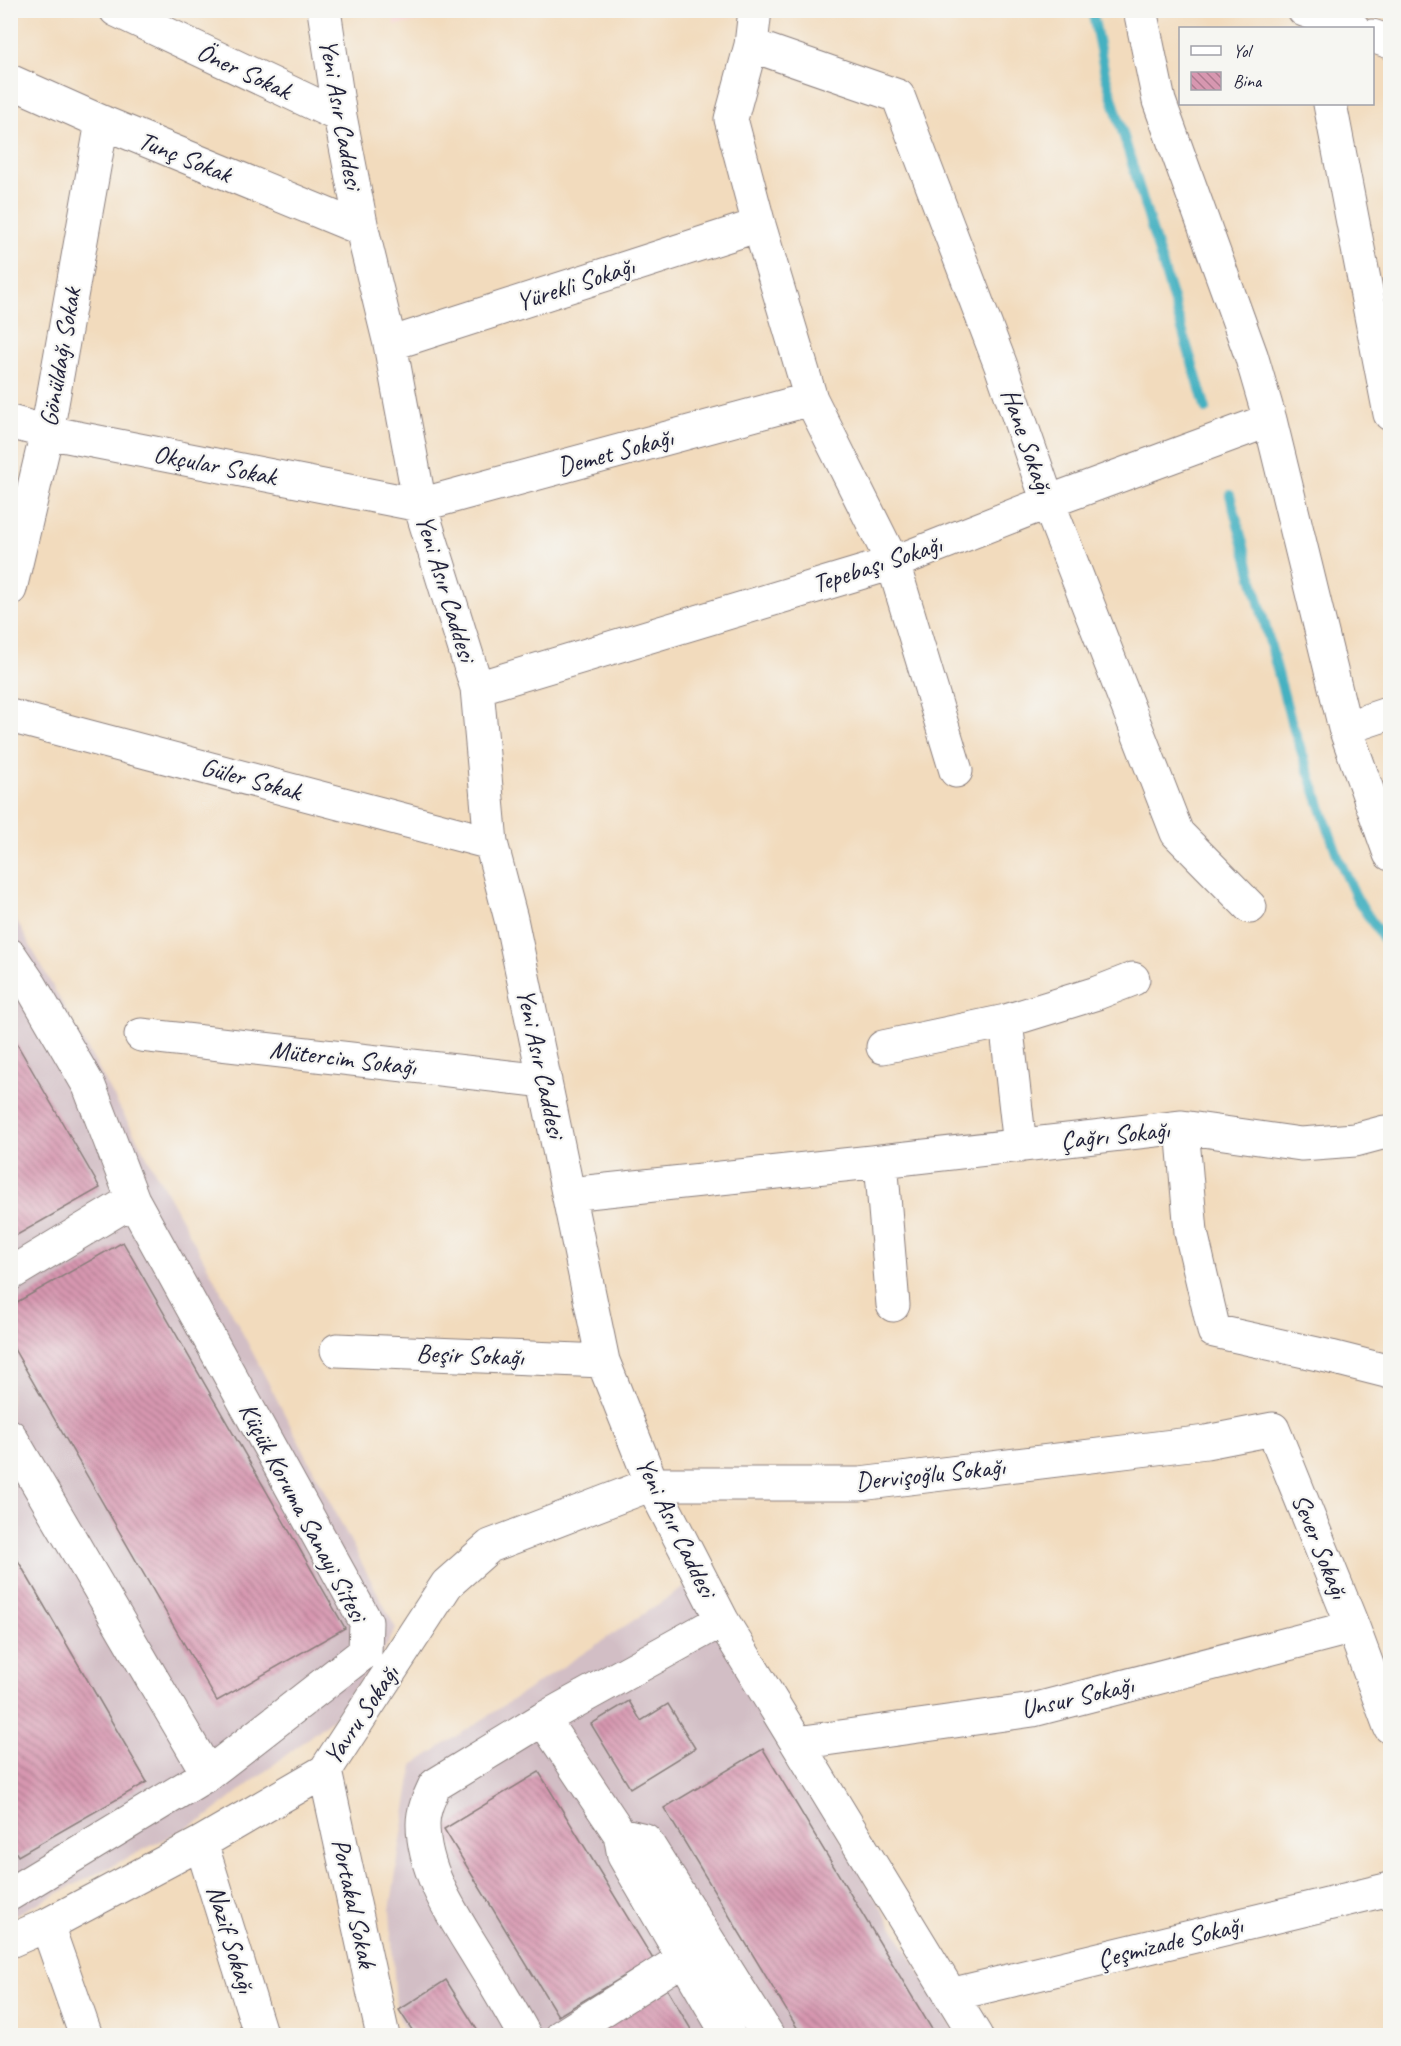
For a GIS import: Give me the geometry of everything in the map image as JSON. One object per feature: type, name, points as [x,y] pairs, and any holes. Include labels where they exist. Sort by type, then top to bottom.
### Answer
[{"type":"street","name":"Öner Sokak","points":[[116,10],[340,116]]},
{"type":"street","points":[[755,10],[751,45],[731,119],[759,225],[811,399],[893,563],[956,771]]},
{"type":"street","points":[[1140,10],[1159,101],[1251,355],[1270,420],[1345,728],[1390,854]]},
{"type":"street","name":"Yeni Asır Caddesi","points":[[330,12],[340,116],[362,229],[390,344],[420,505],[477,688],[491,843],[511,919],[603,1361],[652,1484],[722,1620],[976,2036]]},
{"type":"street","points":[[1310,18],[1349,27]]},
{"type":"street","points":[[1374,37],[1390,42]]},
{"type":"street","name":"Hane Sokağı","points":[[751,45],[898,96],[996,355],[1048,502],[1177,832],[1250,907]]},
{"type":"street","name":"Tunç Sokak","points":[[10,81],[102,122],[362,229]]},
{"type":"street","points":[[1330,105],[1390,414]]},
{"type":"street","name":"Gönüldağı Sokak","points":[[10,589],[47,432],[102,122]]},
{"type":"street","name":"Yürekli Sokağı","points":[[390,344],[759,225]]},
{"type":"street","name":"Demet Sokağı","points":[[420,505],[811,399]]},
{"type":"street","name":"Tepebaşı Sokağı","points":[[477,688],[893,563],[1048,502],[1270,420]]},
{"type":"street","name":"Okçular Sokak","points":[[10,422],[47,432],[420,505]]},
{"type":"street","points":[[1345,728],[1390,713]]},
{"type":"street","name":"Güler Sokak","points":[[10,716],[491,843]]},
{"type":"street","name":"Küçük Koruma Sanayi Sitesi","points":[[10,955],[31,986],[88,1086],[133,1200],[366,1622],[365,1652],[208,1774],[10,1894]]},
{"type":"street","points":[[883,1047],[1006,1021],[1097,993],[1133,979]]},
{"type":"street","points":[[1006,1021],[1020,1146]]},
{"type":"street","name":"Mütercim Sokağı","points":[[141,1035],[545,1081]]},
{"type":"street","points":[[1182,1127],[1301,1144],[1355,1140],[1385,1132]]},
{"type":"street","name":"Çağrı Sokağı","points":[[569,1194],[1182,1127],[1191,1232],[1214,1331],[1390,1372]]},
{"type":"street","points":[[881,1161],[893,1305]]},
{"type":"street","points":[[10,1274],[133,1200]]},
{"type":"street","name":"Beşir Sokağı","points":[[337,1350],[603,1361]]},
{"type":"street","name":"Sever Sokağı","points":[[1206,1442],[1273,1430],[1353,1627],[1390,1727]]},
{"type":"street","points":[[10,1436],[208,1774]]},
{"type":"street","name":"Dervişoğlu Sokağı","points":[[652,1484],[860,1484],[1206,1442]]},
{"type":"street","name":"Yavru Sokağı","points":[[10,1941],[47,1925],[201,1844],[325,1771],[447,1584],[490,1546],[652,1484]]},
{"type":"street","points":[[525,2036],[448,1907],[425,1846],[423,1824],[426,1803],[435,1785],[543,1719],[722,1620]]},
{"type":"street","name":"Unsur Sokağı","points":[[797,1743],[1033,1710],[1353,1627]]},
{"type":"street","points":[[543,1719],[621,1834],[624,1856],[729,2036]]},
{"type":"street","name":"Portakal Sokak","points":[[325,1771],[382,2036]]},
{"type":"street","points":[[621,1834],[645,1840],[768,2036]]},
{"type":"street","name":"Nazif Sokağı","points":[[201,1844],[261,2036]]},
{"type":"street","name":"Çeşmizade Sokağı","points":[[950,1995],[1390,1889]]},
{"type":"street","points":[[47,1925],[86,2036]]},
{"type":"street","points":[[562,2036],[683,1959]]},
{"type":"shaded area","points":[[392,10],[506,10],[506,11],[395,25]]},
{"type":"shaded area","points":[[10,909],[214,1278],[396,1629],[377,1662],[352,1691],[335,1717],[204,1819],[11,1917]]},
{"type":"shaded area","points":[[689,1584],[957,2035],[406,2036],[396,2008],[390,1910],[413,1765]]},
{"type":"building","points":[[10,1032],[100,1188],[10,1239]]},
{"type":"building","points":[[123,1242],[345,1628],[217,1701],[10,1342],[10,1306]]},
{"type":"building","points":[[10,1547],[147,1782],[18,1856],[10,1843]]},
{"type":"building","points":[[629,1701],[641,1721],[668,1704],[695,1748],[630,1788],[591,1724]]},
{"type":"building","points":[[763,1749],[936,2036],[802,2036],[664,1808]]},
{"type":"building","points":[[539,1772],[653,1959],[558,2016],[444,1829]]},
{"type":"building","points":[[446,1980],[481,2036],[416,2036],[399,2010]]},
{"type":"building","points":[[667,1989],[695,2036],[590,2036]]},
{"type":"waterway","points":[[1092,10],[1105,74],[1206,409]]},
{"type":"waterway","points":[[1230,495],[1291,721],[1338,857],[1357,899],[1390,949]]}]
